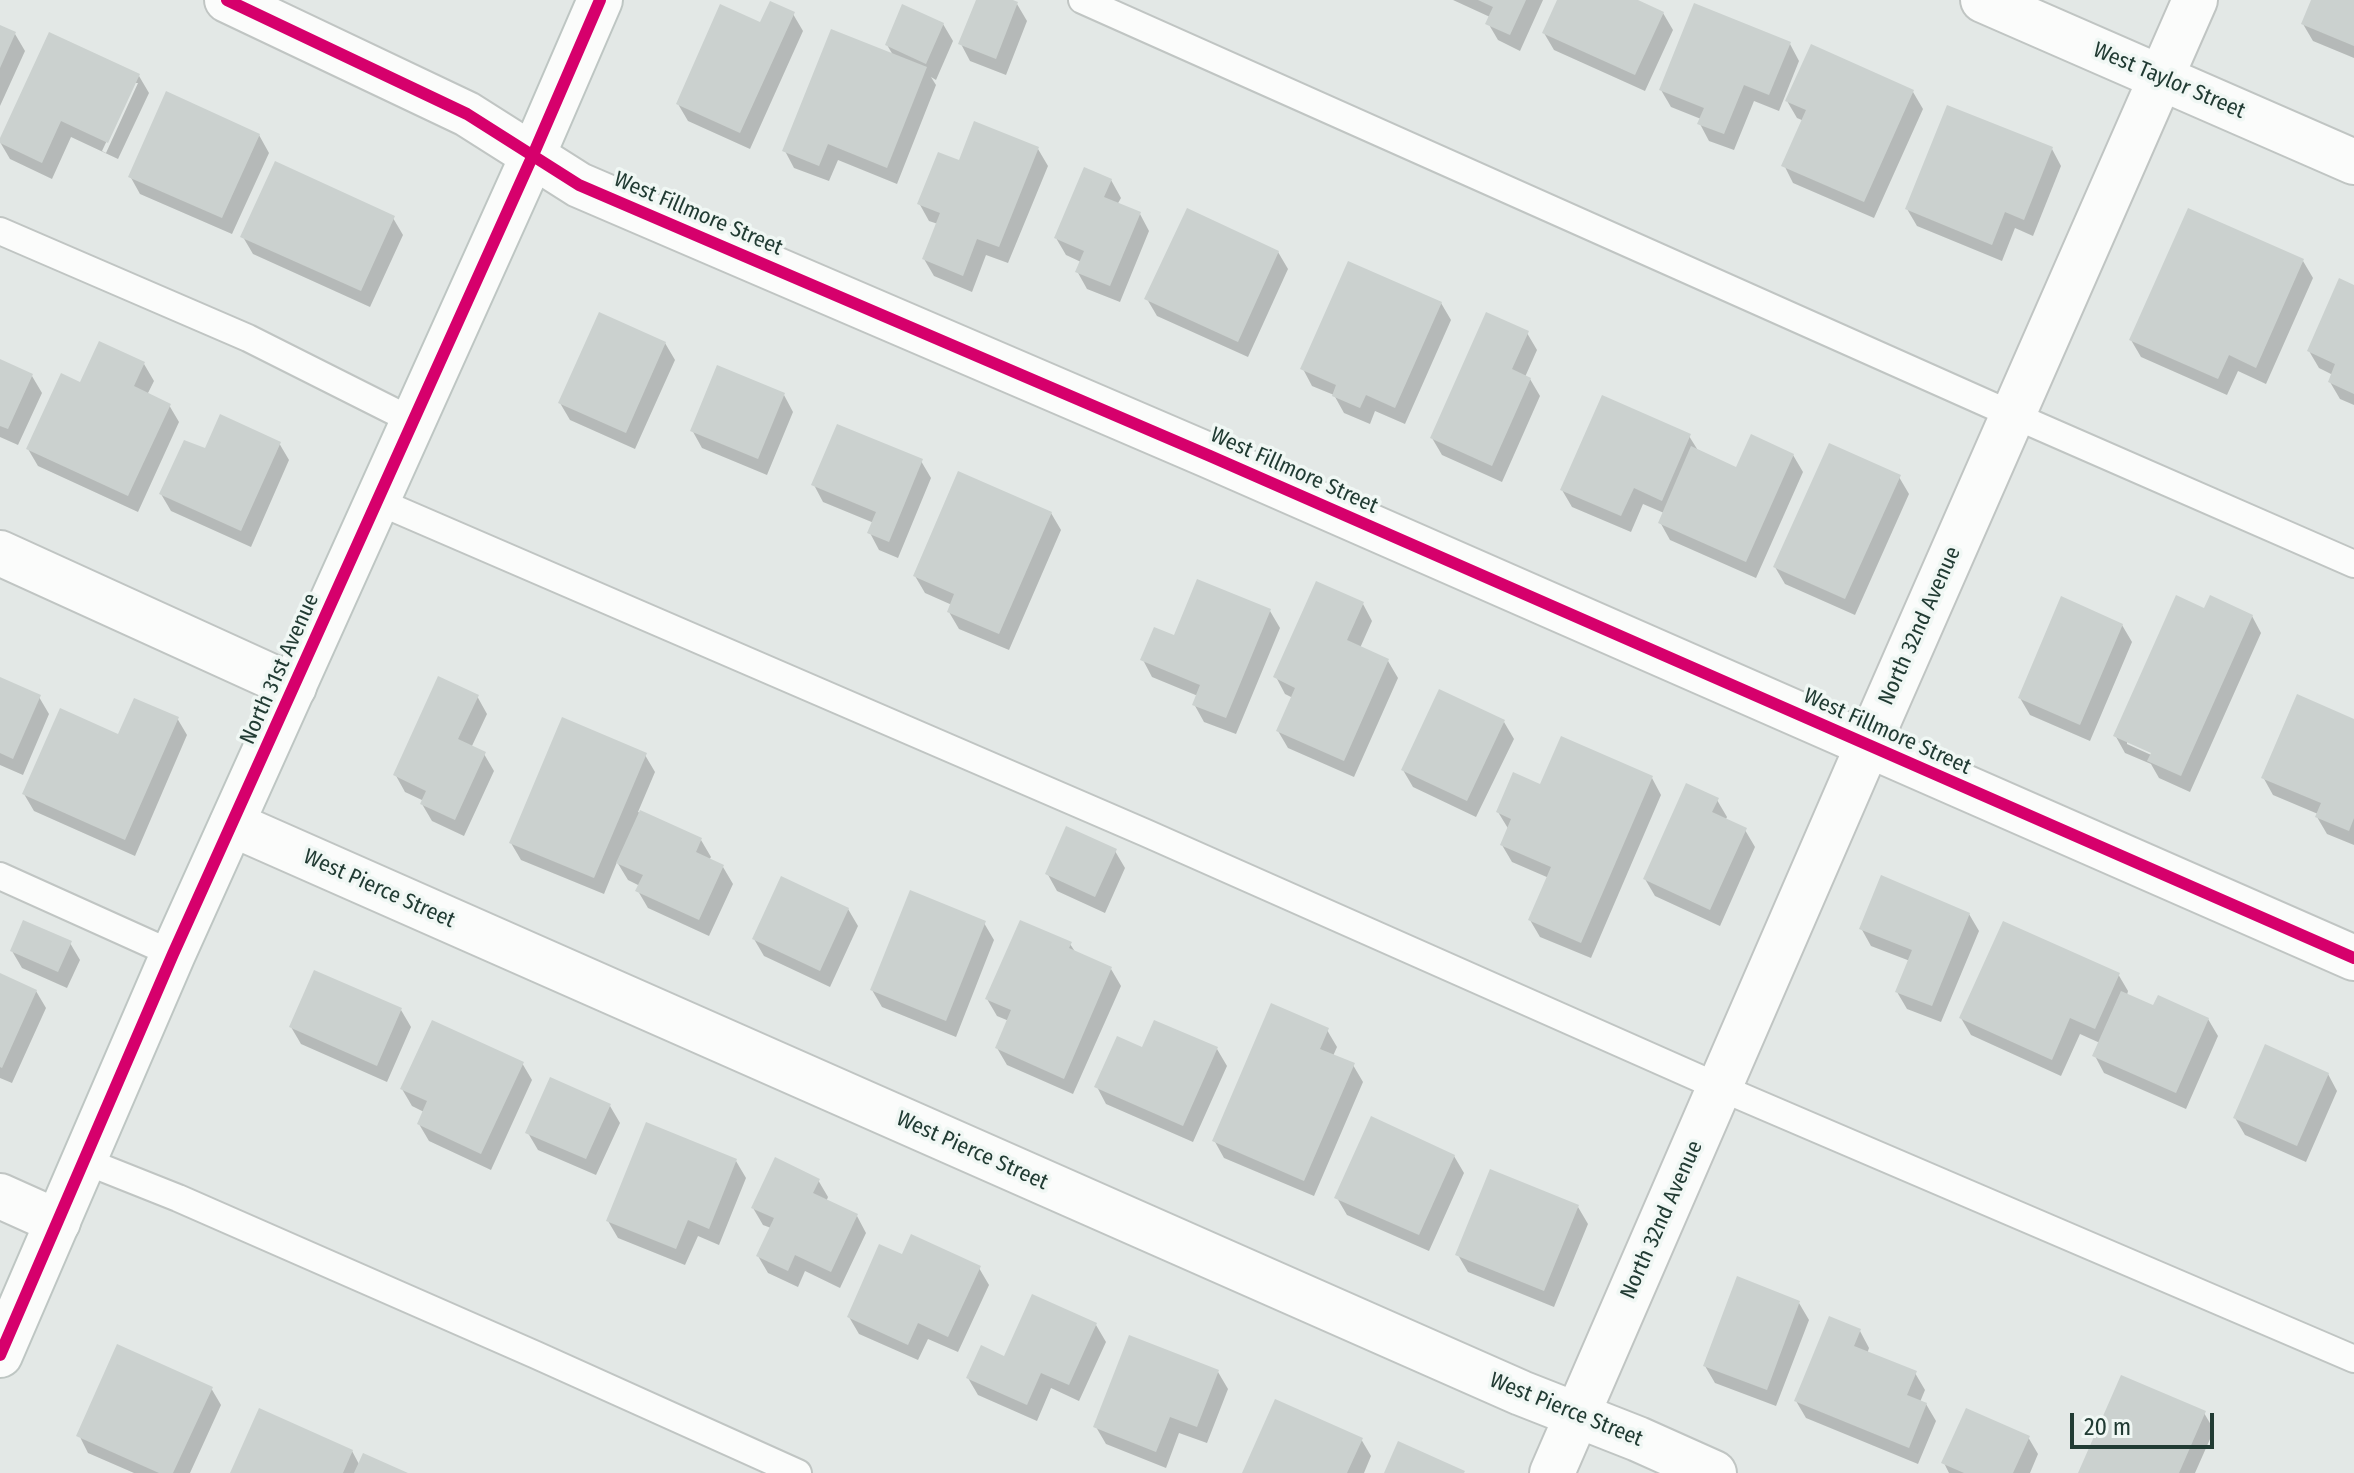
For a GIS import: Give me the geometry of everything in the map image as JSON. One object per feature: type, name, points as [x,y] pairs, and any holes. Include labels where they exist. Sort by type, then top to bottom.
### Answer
[{"type":"street","name":"West Fillmore Street","points":[[227,0],[467,114],[579,185],[1210,456],[2354,958]]},
{"type":"street","name":"North 31st Avenue","points":[[0,1355],[173,954],[600,0]]},
{"type":"street","name":"West Taylor Street","points":[[1983,0],[2354,162]]},
{"type":"street","name":"North 32nd Avenue","points":[[1552,1473],[2195,0]]},
{"type":"street","points":[[0,553],[294,687]]},
{"type":"street","name":"West Pierce Street","points":[[232,824],[1521,1393],[1714,1473]]},
{"type":"street","points":[[0,1196],[58,1222]]},
{"type":"lane","points":[[1082,0],[2354,564]]},
{"type":"lane","points":[[0,231],[248,338],[413,421]]},
{"type":"lane","points":[[377,501],[1146,833],[1719,1087],[2354,1359]]},
{"type":"lane","points":[[0,876],[173,954]]},
{"type":"lane","points":[[85,1161],[235,1223],[798,1473]]},
{"type":"building","points":[[976,0],[1018,2],[996,59],[958,44]]},
{"type":"building","points":[[1478,0],[1526,0],[1510,35],[1485,24],[1493,7]]},
{"type":"building","points":[[1557,0],[1638,0],[1664,12],[1635,75],[1542,33]]},
{"type":"building","points":[[2311,0],[2354,0],[2354,46],[2301,24]]},
{"type":"building","points":[[770,1],[795,12],[740,133],[676,104],[720,4],[760,22]]},
{"type":"building","points":[[1694,3],[1791,42],[1769,95],[1744,85],[1724,134],[1697,124],[1704,108],[1659,90]]},
{"type":"building","points":[[902,4],[944,23],[926,64],[885,45]]},
{"type":"building","points":[[0,25],[16,32],[0,68]]},
{"type":"building","points":[[831,29],[927,67],[887,168],[828,144],[819,166],[782,151]]},
{"type":"building","points":[[49,32],[140,74],[108,143],[61,121],[42,163],[0,143],[0,138]]},
{"type":"building","points":[[1811,44],[1914,90],[1864,202],[1781,166],[1806,110],[1785,101]]},
{"type":"building","points":[[166,91],[260,134],[222,218],[128,177]]},
{"type":"building","points":[[1947,105],[2053,147],[2024,220],[2005,212],[1992,245],[1905,209]]},
{"type":"building","points":[[974,121],[1039,147],[999,247],[977,239],[963,276],[922,259],[940,213],[917,204],[938,152],[959,160]]},
{"type":"building","points":[[275,161],[395,216],[361,291],[240,237]]},
{"type":"building","points":[[1084,167],[1112,179],[1104,197],[1141,212],[1110,286],[1075,272],[1084,251],[1054,238]]},
{"type":"building","points":[[1187,208],[1279,251],[1238,342],[1144,299]]},
{"type":"building","points":[[2188,208],[2304,259],[2256,368],[2229,355],[2218,379],[2129,340]]},
{"type":"building","points":[[1348,261],[1442,302],[1395,408],[1366,395],[1360,408],[1332,396],[1336,385],[1300,369]]},
{"type":"building","points":[[2339,278],[2354,285],[2354,394],[2328,382],[2335,364],[2307,351]]},
{"type":"building","points":[[599,312],[666,342],[626,433],[558,403]]},
{"type":"building","points":[[1486,312],[1529,331],[1512,369],[1531,378],[1492,466],[1430,438]]},
{"type":"building","points":[[99,341],[145,362],[134,386],[171,404],[128,496],[26,449],[61,373],[80,382]]},
{"type":"building","points":[[0,359],[33,374],[8,429],[0,426]]},
{"type":"building","points":[[717,365],[785,393],[758,459],[690,431]]},
{"type":"building","points":[[1602,395],[1691,434],[1662,501],[1634,488],[1621,516],[1560,490]]},
{"type":"building","points":[[220,414],[281,442],[241,531],[159,494],[184,440],[205,448]]},
{"type":"building","points":[[837,424],[923,459],[889,542],[867,533],[876,512],[811,485]]},
{"type":"building","points":[[1751,434],[1794,454],[1746,562],[1658,523],[1691,446],[1736,467]]},
{"type":"building","points":[[1829,443],[1901,475],[1845,599],[1773,567]]},
{"type":"building","points":[[958,471],[1052,512],[999,634],[947,612],[954,594],[913,576]]},
{"type":"building","points":[[1197,579],[1271,609],[1226,718],[1192,705],[1200,685],[1140,660],[1154,627],[1174,635]]},
{"type":"building","points":[[1316,581],[1364,602],[1347,640],[1389,659],[1344,761],[1276,731],[1295,688],[1273,677]]},
{"type":"building","points":[[2176,595],[2204,608],[2210,595],[2253,615],[2181,776],[2147,761],[2151,753],[2113,736]]},
{"type":"building","points":[[2061,596],[2123,624],[2080,725],[2018,698]]},
{"type":"building","points":[[438,676],[479,695],[458,739],[486,752],[455,820],[420,804],[426,791],[393,775]]},
{"type":"building","points":[[0,677],[41,695],[13,759],[0,753]]},
{"type":"building","points":[[1439,689],[1505,720],[1467,801],[1401,770]]},
{"type":"building","points":[[2297,694],[2354,719],[2354,818],[2349,831],[2315,817],[2321,803],[2261,778]]},
{"type":"building","points":[[134,698],[179,717],[125,840],[22,794],[60,708],[118,734]]},
{"type":"building","points":[[562,717],[647,753],[594,878],[509,843]]},
{"type":"building","points":[[1561,736],[1653,776],[1581,943],[1528,920],[1551,867],[1500,845],[1511,819],[1496,812],[1513,772],[1540,784]]},
{"type":"building","points":[[1686,783],[1719,798],[1712,812],[1747,828],[1710,910],[1643,879]]},
{"type":"building","points":[[640,810],[702,838],[696,852],[724,865],[699,920],[635,891],[643,875],[616,863]]},
{"type":"building","points":[[1066,826],[1117,849],[1095,897],[1045,874]]},
{"type":"building","points":[[1881,875],[1970,913],[1932,1006],[1895,992],[1912,950],[1859,929]]},
{"type":"building","points":[[781,876],[849,908],[820,971],[752,939]]},
{"type":"building","points":[[910,890],[986,921],[946,1021],[870,990]]},
{"type":"building","points":[[23,920],[72,941],[58,972],[10,951]]},
{"type":"building","points":[[1020,920],[1072,942],[1069,948],[1112,967],[1064,1079],[995,1048],[1011,1010],[985,999]]},
{"type":"building","points":[[2003,921],[2120,973],[2095,1029],[2070,1018],[2052,1060],[1959,1018]]},
{"type":"building","points":[[314,970],[402,1008],[377,1066],[289,1027]]},
{"type":"building","points":[[0,973],[37,990],[2,1068],[0,1067]]},
{"type":"building","points":[[2121,991],[2153,1005],[2158,995],[2209,1018],[2176,1093],[2092,1056]]},
{"type":"building","points":[[1271,1003],[1329,1028],[1320,1049],[1355,1063],[1304,1181],[1212,1141]]},
{"type":"building","points":[[432,1020],[524,1062],[481,1154],[417,1124],[427,1101],[400,1089]]},
{"type":"building","points":[[1154,1020],[1218,1047],[1183,1126],[1094,1087],[1117,1036],[1142,1047]]},
{"type":"building","points":[[2265,1044],[2329,1073],[2297,1146],[2233,1118]]},
{"type":"building","points":[[550,1077],[611,1104],[586,1159],[525,1133]]},
{"type":"building","points":[[1371,1116],[1455,1155],[1419,1235],[1334,1198]]},
{"type":"building","points":[[646,1122],[737,1159],[709,1229],[688,1220],[676,1249],[606,1221]]},
{"type":"building","points":[[775,1157],[820,1179],[813,1193],[858,1214],[831,1272],[795,1255],[788,1271],[756,1256],[774,1218],[751,1208]]},
{"type":"building","points":[[1490,1169],[1579,1205],[1544,1291],[1455,1255]]},
{"type":"building","points":[[911,1234],[981,1266],[948,1337],[918,1323],[908,1345],[847,1317],[879,1244],[902,1254]]},
{"type":"building","points":[[1737,1276],[1800,1301],[1767,1390],[1703,1366]]},
{"type":"building","points":[[1032,1294],[1097,1323],[1069,1385],[1041,1373],[1027,1405],[966,1378],[981,1345],[1004,1356]]},
{"type":"building","points":[[1829,1316],[1861,1329],[1854,1346],[1917,1371],[1907,1395],[1927,1403],[1909,1448],[1794,1401]]},
{"type":"building","points":[[1129,1335],[1219,1370],[1197,1427],[1170,1417],[1156,1452],[1093,1427]]},
{"type":"building","points":[[117,1344],[213,1387],[173,1473],[159,1473],[76,1436]]},
{"type":"building","points":[[2121,1375],[2206,1411],[2179,1473],[2078,1473]]},
{"type":"building","points":[[1275,1399],[1363,1438],[1347,1473],[1242,1473]]},
{"type":"building","points":[[259,1408],[353,1450],[343,1473],[230,1473]]},
{"type":"building","points":[[1966,1408],[2030,1436],[2013,1473],[1964,1473],[1941,1463]]},
{"type":"building","points":[[1398,1441],[1465,1471],[1384,1473]]},
{"type":"building","points":[[363,1453],[408,1473],[354,1473]]},
{"type":"cycle path","points":[[227,0],[467,114],[579,185],[1210,456],[2354,958]]},
{"type":"cycle path","points":[[0,1355],[173,954],[600,0]]}]
